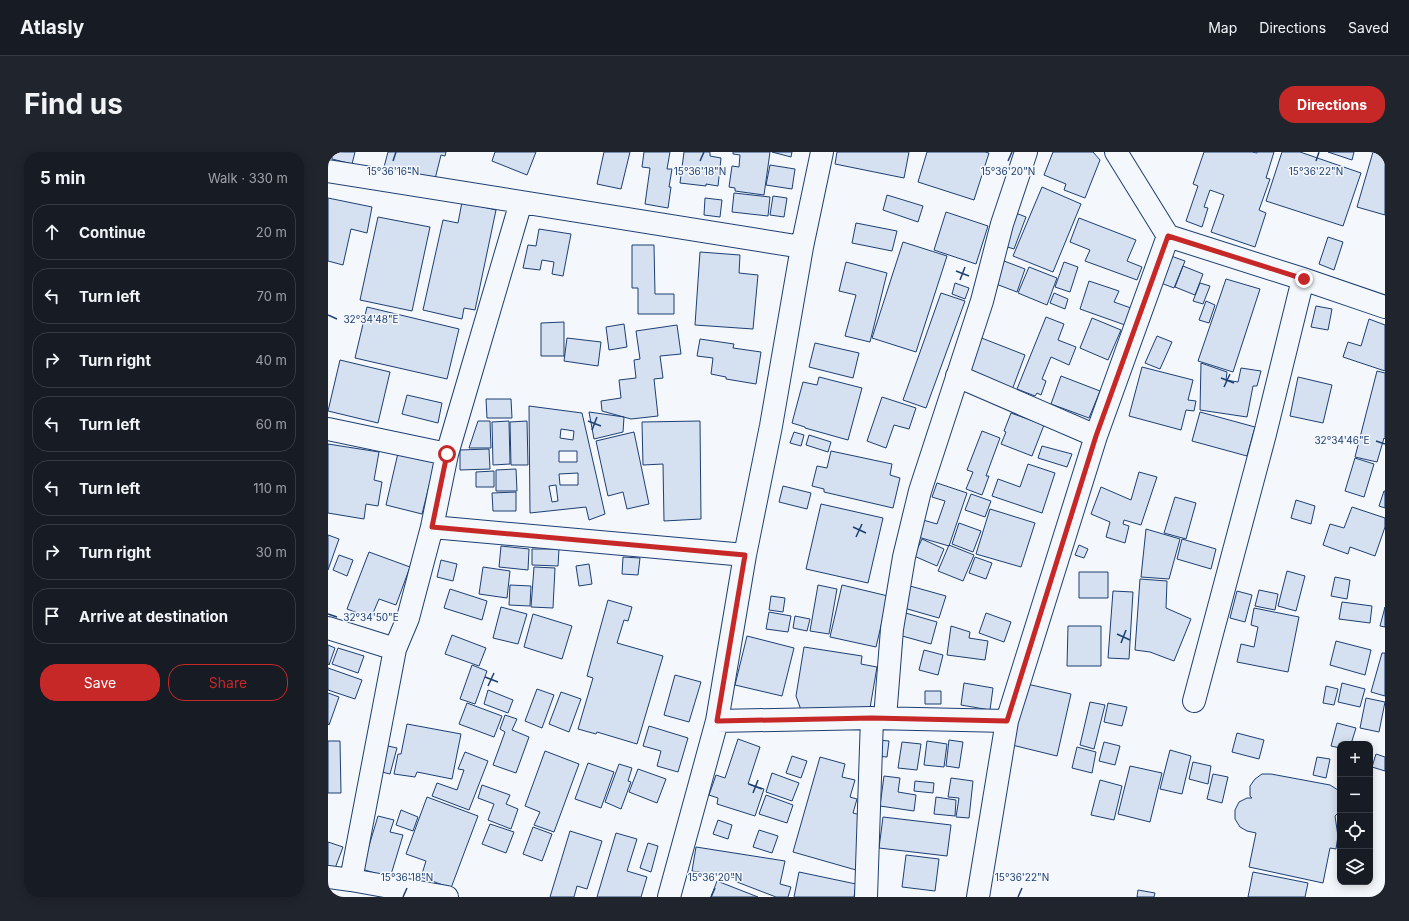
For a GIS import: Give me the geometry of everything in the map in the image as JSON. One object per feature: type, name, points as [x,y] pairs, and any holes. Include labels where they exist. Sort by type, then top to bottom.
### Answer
[{"type":"street","points":[[669,897],[717,721],[745,555],[771,426],[802,246],[822,152]]},
{"type":"street","points":[[866,897],[878,718],[904,557],[920,491],[982,301],[1002,224],[1026,152]]},
{"type":"street","points":[[1116,152],[1168,236],[1304,279],[1385,307]]},
{"type":"street","points":[[328,171],[802,246]]},
{"type":"street","points":[[351,880],[395,649],[408,618],[432,527],[447,454],[521,202]]},
{"type":"street","points":[[978,897],[1007,721],[1096,436],[1168,236]]},
{"type":"street","points":[[1194,702],[1263,442],[1304,279]]},
{"type":"street","points":[[957,376],[1096,436]]},
{"type":"street","points":[[328,429],[447,454]]},
{"type":"street","points":[[432,527],[745,555]]},
{"type":"street","points":[[328,628],[395,649]]},
{"type":"street","points":[[717,721],[878,718],[1007,721]]},
{"type":"street","points":[[328,877],[447,897]]},
{"type":"building","points":[[333,152],[355,152],[352,164],[332,159]]},
{"type":"building","points":[[388,152],[446,152],[445,156],[441,155],[435,179],[384,167]]},
{"type":"building","points":[[495,152],[536,152],[527,175],[492,161]]},
{"type":"building","points":[[604,152],[630,152],[621,189],[597,184]]},
{"type":"building","points":[[644,152],[670,152],[667,169],[672,169],[668,208],[645,204],[650,168],[642,167]]},
{"type":"building","points":[[684,152],[710,152],[710,156],[721,158],[718,186],[680,183]]},
{"type":"building","points":[[733,152],[770,152],[764,195],[735,191],[735,188],[729,187],[732,166],[739,167],[740,155],[733,154]]},
{"type":"building","points":[[772,152],[792,152],[791,157]]},
{"type":"building","points":[[837,152],[909,152],[904,178],[835,164]]},
{"type":"building","points":[[927,152],[989,153],[974,200],[918,182]]},
{"type":"building","points":[[1053,152],[1093,152],[1100,160],[1085,198],[1064,190],[1066,184],[1044,175]]},
{"type":"building","points":[[1204,152],[1274,152],[1266,178],[1270,179],[1259,210],[1266,213],[1255,247],[1211,232],[1224,195],[1210,190],[1204,207],[1208,208],[1202,227],[1186,221],[1198,186],[1193,184]]},
{"type":"building","points":[[1282,152],[1300,152],[1361,173],[1343,226],[1266,201]]},
{"type":"building","points":[[1328,152],[1354,152],[1352,160]]},
{"type":"building","points":[[1373,152],[1385,152],[1385,215],[1357,207]]},
{"type":"building","points":[[770,165],[795,169],[792,189],[766,185]]},
{"type":"building","points":[[1042,187],[1081,204],[1053,272],[1013,256]]},
{"type":"building","points":[[734,193],[770,197],[768,216],[732,212]]},
{"type":"building","points":[[887,195],[923,206],[918,222],[883,210]]},
{"type":"building","points":[[773,196],[787,198],[784,217],[770,215]]},
{"type":"building","points":[[328,198],[372,207],[367,233],[351,229],[343,265],[328,261]]},
{"type":"building","points":[[705,198],[722,200],[720,217],[704,215]]},
{"type":"building","points":[[462,202],[496,210],[475,310],[464,308],[462,319],[423,310],[443,220],[458,223]]},
{"type":"building","points":[[946,212],[988,226],[976,264],[934,250]]},
{"type":"building","points":[[1013,212],[1026,217],[1014,249],[1001,245]]},
{"type":"building","points":[[378,217],[430,227],[412,311],[360,300]]},
{"type":"building","points":[[1079,218],[1136,240],[1127,261],[1142,267],[1137,280],[1085,261],[1090,250],[1070,242]]},
{"type":"building","points":[[856,223],[897,231],[892,251],[852,243]]},
{"type":"building","points":[[539,229],[571,234],[563,276],[552,274],[554,262],[542,260],[540,270],[523,268],[528,245],[536,246]]},
{"type":"building","points":[[1328,237],[1343,242],[1334,270],[1319,264]]},
{"type":"building","points":[[903,242],[947,256],[916,352],[872,338]]},
{"type":"building","points":[[632,245],[654,245],[655,294],[674,294],[674,314],[638,314],[638,288],[632,288]]},
{"type":"building","points":[[700,252],[740,255],[739,273],[758,275],[753,329],[695,325]]},
{"type":"building","points":[[1171,256],[1185,261],[1174,288],[1161,283]]},
{"type":"building","points":[[1004,261],[1025,269],[1017,292],[996,284]]},
{"type":"building","points":[[846,262],[887,273],[870,342],[845,336],[856,295],[839,291]]},
{"type":"building","points":[[1064,262],[1078,267],[1070,292],[1055,287]]},
{"type":"building","points":[[1183,266],[1203,274],[1195,295],[1175,287]]},
{"type":"building","points":[[1029,267],[1057,278],[1047,305],[1018,293]]},
{"type":"building","points":[[1226,279],[1260,289],[1233,372],[1198,361]]},
{"type":"building","points":[[1089,281],[1119,291],[1114,302],[1131,308],[1125,325],[1080,309]]},
{"type":"building","points":[[955,283],[969,288],[965,299],[952,294]]},
{"type":"building","points":[[1200,283],[1210,286],[1203,304],[1193,301]]},
{"type":"building","points":[[941,293],[965,301],[926,408],[903,400]]},
{"type":"building","points":[[1054,293],[1068,299],[1065,309],[1050,303]]},
{"type":"building","points":[[1206,301],[1215,305],[1209,323],[1199,320]]},
{"type":"building","points":[[1316,306],[1332,309],[1328,330],[1311,327]]},
{"type":"building","points":[[367,307],[459,329],[447,379],[355,358]]},
{"type":"building","points":[[1046,317],[1064,324],[1058,340],[1076,347],[1069,365],[1051,357],[1042,379],[1046,381],[1041,395],[1037,393],[1035,396],[1017,389]]},
{"type":"building","points":[[1092,318],[1121,330],[1108,360],[1080,348]]},
{"type":"building","points":[[1369,319],[1385,325],[1385,371],[1343,357],[1348,342],[1361,346]]},
{"type":"building","points":[[564,322],[564,356],[541,356],[541,323]]},
{"type":"building","points":[[624,324],[627,347],[609,350],[606,327]]},
{"type":"building","points":[[677,325],[681,354],[660,356],[663,378],[654,379],[658,416],[631,419],[602,411],[601,401],[621,398],[619,380],[636,378],[634,360],[640,359],[636,331]]},
{"type":"building","points":[[1157,336],[1172,342],[1160,369],[1145,363]]},
{"type":"building","points":[[979,337],[1025,355],[1012,390],[966,372]]},
{"type":"building","points":[[567,338],[601,342],[598,366],[564,361]]},
{"type":"building","points":[[700,339],[734,344],[733,348],[761,352],[756,384],[726,379],[726,377],[711,374],[713,358],[697,356]]},
{"type":"building","points":[[815,343],[859,353],[853,378],[809,367]]},
{"type":"building","points":[[340,360],[390,372],[378,423],[328,411]]},
{"type":"building","points":[[1201,363],[1227,372],[1226,380],[1238,382],[1241,368],[1261,371],[1257,386],[1253,386],[1247,417],[1200,410]]},
{"type":"building","points":[[1142,367],[1193,380],[1188,400],[1196,401],[1194,411],[1186,410],[1181,430],[1129,416]]},
{"type":"building","points":[[1377,371],[1385,373],[1385,439],[1384,438],[1377,462],[1355,457]]},
{"type":"building","points":[[1061,376],[1100,391],[1089,418],[1051,404]]},
{"type":"building","points":[[819,377],[862,388],[848,440],[792,423],[803,382],[817,385]]},
{"type":"building","points":[[1298,377],[1332,385],[1323,423],[1290,416]]},
{"type":"building","points":[[407,395],[442,403],[438,423],[402,414]]},
{"type":"building","points":[[882,397],[916,408],[909,429],[894,425],[886,448],[867,441]]},
{"type":"building","points":[[486,399],[511,399],[512,418],[487,418]]},
{"type":"building","points":[[529,406],[582,413],[605,514],[589,520],[586,507],[530,513]],"holes":[[[561,429],[574,431],[573,440],[560,438]],[[559,451],[577,451],[577,462],[559,462]],[[578,473],[578,485],[560,485],[559,474]],[[556,485],[558,501],[552,502],[549,486]]]},
{"type":"building","points":[[589,412],[624,417],[623,432],[594,439]]},
{"type":"building","points":[[1200,412],[1255,427],[1247,456],[1192,441]]},
{"type":"building","points":[[1011,413],[1044,425],[1032,456],[1001,444]]},
{"type":"building","points":[[478,421],[490,421],[491,448],[469,448]]},
{"type":"building","points":[[509,421],[510,464],[493,465],[492,422]]},
{"type":"building","points":[[527,421],[528,465],[511,465],[510,422]]},
{"type":"building","points":[[700,421],[701,519],[664,521],[663,464],[643,465],[642,422]]},
{"type":"building","points":[[982,431],[1000,438],[986,476],[989,476],[982,495],[966,489],[973,472],[967,470]]},
{"type":"building","points":[[634,432],[649,504],[627,509],[623,492],[608,496],[596,441]]},
{"type":"building","points":[[794,432],[804,435],[801,446],[790,443]]},
{"type":"building","points":[[809,435],[831,442],[828,452],[806,445]]},
{"type":"building","points":[[328,444],[379,452],[374,480],[382,482],[378,506],[366,504],[364,519],[328,513]]},
{"type":"building","points":[[1042,446],[1072,454],[1067,467],[1038,458]]},
{"type":"building","points":[[489,449],[490,469],[460,470],[460,450]]},
{"type":"building","points":[[831,451],[892,464],[890,475],[900,478],[893,508],[824,492],[824,489],[812,486],[817,466],[827,468]]},
{"type":"building","points":[[398,453],[435,462],[422,514],[386,505]]},
{"type":"building","points":[[1355,458],[1374,464],[1364,497],[1345,491]]},
{"type":"building","points":[[1028,464],[1055,473],[1042,513],[992,496],[998,479],[1020,487]]},
{"type":"building","points":[[516,469],[517,491],[496,491],[496,470]]},
{"type":"building","points":[[494,471],[494,487],[476,487],[476,472]]},
{"type":"building","points":[[1139,472],[1157,477],[1141,525],[1124,520],[1123,524],[1129,526],[1125,543],[1106,537],[1110,522],[1091,514],[1101,487],[1131,500]]},
{"type":"building","points":[[937,483],[967,493],[949,546],[918,537],[923,520],[937,524],[945,501],[932,497]]},
{"type":"building","points":[[783,486],[811,493],[807,509],[779,502]]},
{"type":"building","points":[[1385,491],[1385,508],[1379,506]]},
{"type":"building","points":[[516,492],[516,511],[493,511],[492,493]]},
{"type":"building","points":[[971,494],[991,501],[985,517],[965,510]]},
{"type":"building","points":[[1175,497],[1196,503],[1186,539],[1164,533]]},
{"type":"building","points":[[1296,500],[1315,506],[1311,524],[1291,518]]},
{"type":"building","points":[[821,504],[883,518],[868,583],[806,569]]},
{"type":"building","points":[[1352,507],[1385,518],[1385,527],[1375,556],[1350,547],[1348,554],[1323,545],[1330,524],[1344,528]]},
{"type":"building","points":[[990,509],[1035,523],[1021,567],[976,554]]},
{"type":"building","points":[[959,523],[981,531],[973,552],[952,544]]},
{"type":"building","points":[[1146,529],[1180,539],[1169,579],[1141,577]]},
{"type":"building","points":[[328,535],[339,539],[328,570]]},
{"type":"building","points":[[922,539],[944,549],[937,566],[914,556]]},
{"type":"building","points":[[1182,539],[1216,549],[1211,569],[1177,559]]},
{"type":"building","points":[[949,545],[974,555],[963,581],[938,571]]},
{"type":"building","points":[[1079,545],[1088,549],[1084,558],[1075,555]]},
{"type":"building","points":[[501,546],[529,549],[528,570],[499,567]]},
{"type":"building","points":[[532,549],[559,549],[558,566],[532,565]]},
{"type":"building","points":[[369,552],[410,567],[396,605],[379,599],[371,618],[347,609]]},
{"type":"building","points":[[339,555],[353,560],[347,576],[333,570]]},
{"type":"building","points":[[623,557],[640,558],[638,575],[622,574]]},
{"type":"building","points":[[975,557],[992,563],[986,579],[969,573]]},
{"type":"building","points":[[441,560],[457,564],[453,581],[437,577]]},
{"type":"building","points":[[589,564],[592,584],[579,586],[576,566]]},
{"type":"building","points":[[483,567],[510,571],[507,598],[479,594]]},
{"type":"building","points":[[534,567],[555,568],[553,608],[531,607]]},
{"type":"building","points":[[1287,571],[1305,576],[1296,611],[1278,606]]},
{"type":"building","points":[[1079,572],[1108,572],[1108,598],[1079,598]]},
{"type":"building","points":[[1335,577],[1350,580],[1347,599],[1331,596]]},
{"type":"building","points":[[1140,579],[1167,581],[1166,608],[1191,619],[1174,661],[1150,652],[1135,650]]},
{"type":"building","points":[[510,585],[531,586],[530,606],[509,605]]},
{"type":"building","points":[[818,585],[837,589],[829,634],[810,631]]},
{"type":"building","points":[[842,585],[888,596],[876,647],[830,637]]},
{"type":"building","points":[[910,586],[946,596],[939,618],[904,608]]},
{"type":"building","points":[[450,589],[487,601],[482,620],[444,608]]},
{"type":"building","points":[[1259,590],[1278,594],[1275,610],[1255,606]]},
{"type":"building","points":[[1113,591],[1133,592],[1129,659],[1108,658]]},
{"type":"building","points":[[1237,591],[1252,595],[1245,622],[1230,618]]},
{"type":"building","points":[[771,596],[785,598],[783,612],[769,610]]},
{"type":"building","points":[[608,600],[632,607],[628,621],[624,620],[617,643],[663,656],[637,744],[597,732],[596,734],[578,729],[593,678],[587,676]]},
{"type":"building","points":[[1342,602],[1372,606],[1370,623],[1339,619]]},
{"type":"building","points":[[501,607],[527,614],[518,644],[493,638]]},
{"type":"building","points":[[1385,607],[1385,627],[1380,626]]},
{"type":"building","points":[[1254,608],[1299,617],[1288,672],[1237,662],[1241,644],[1254,647],[1258,627],[1251,625]]},
{"type":"building","points":[[769,612],[791,616],[788,632],[766,629]]},
{"type":"building","points":[[902,612],[937,622],[931,644],[895,634]]},
{"type":"building","points":[[986,613],[1011,622],[1004,642],[979,633]]},
{"type":"building","points":[[533,614],[572,626],[562,659],[524,647]]},
{"type":"building","points":[[795,616],[810,619],[807,631],[793,628]]},
{"type":"building","points":[[951,626],[970,632],[969,638],[988,641],[985,660],[947,655]]},
{"type":"building","points":[[1068,626],[1101,626],[1101,666],[1067,666]]},
{"type":"building","points":[[452,635],[486,648],[479,666],[445,654]]},
{"type":"building","points":[[747,636],[794,648],[782,696],[735,685]]},
{"type":"building","points":[[1336,641],[1371,650],[1365,675],[1330,665]]},
{"type":"building","points":[[328,645],[335,648],[329,665],[328,664]]},
{"type":"building","points":[[804,647],[862,656],[861,664],[877,667],[870,708],[801,710],[796,696]]},
{"type":"building","points":[[338,648],[364,656],[358,673],[332,664]]},
{"type":"building","points":[[924,650],[943,655],[938,675],[919,670]]},
{"type":"building","points":[[1382,653],[1385,653],[1385,696],[1371,692]]},
{"type":"building","points":[[472,665],[487,671],[475,704],[460,699]]},
{"type":"building","points":[[328,668],[362,680],[355,699],[328,690]]},
{"type":"building","points":[[675,675],[701,682],[689,722],[664,715]]},
{"type":"building","points":[[964,683],[993,688],[990,710],[961,705]]},
{"type":"building","points":[[1342,683],[1365,689],[1360,707],[1338,702]]},
{"type":"building","points":[[1027,684],[1071,694],[1057,756],[1012,745]]},
{"type":"building","points":[[1326,686],[1338,689],[1334,705],[1323,703]]},
{"type":"building","points":[[537,689],[554,695],[542,728],[525,721]]},
{"type":"building","points":[[488,690],[513,700],[508,713],[484,704]]},
{"type":"building","points":[[925,691],[941,691],[941,704],[925,704]]},
{"type":"building","points":[[561,692],[581,699],[569,732],[549,724]]},
{"type":"building","points":[[328,693],[339,697],[329,725],[328,724]]},
{"type":"building","points":[[1366,698],[1385,702],[1379,732],[1360,728]]},
{"type":"building","points":[[1090,702],[1105,705],[1094,749],[1080,745]]},
{"type":"building","points":[[467,703],[502,716],[494,737],[459,724]]},
{"type":"building","points":[[1108,703],[1127,707],[1122,726],[1104,722]]},
{"type":"building","points":[[505,715],[517,719],[512,730],[529,737],[516,773],[493,765],[505,732],[500,729]]},
{"type":"building","points":[[1337,723],[1356,728],[1352,741],[1337,741],[1337,747],[1331,746]]},
{"type":"building","points":[[407,724],[461,734],[452,779],[417,772],[415,777],[394,774],[398,754],[401,754]]},
{"type":"building","points":[[649,726],[688,738],[678,772],[657,766],[661,751],[643,746]]},
{"type":"building","points":[[1237,733],[1264,740],[1259,759],[1232,752]]},
{"type":"building","points":[[738,739],[760,747],[748,784],[764,789],[755,816],[717,804],[718,798],[709,795],[716,775],[725,778]]},
{"type":"building","points":[[878,740],[889,741],[887,757],[876,756]]},
{"type":"building","points":[[949,740],[963,742],[959,768],[946,766]]},
{"type":"building","points":[[328,741],[340,741],[341,793],[328,793]]},
{"type":"building","points":[[927,741],[947,744],[944,767],[924,765]]},
{"type":"building","points":[[902,742],[921,744],[917,770],[898,768]]},
{"type":"building","points":[[1104,742],[1120,746],[1115,765],[1099,761]]},
{"type":"building","points":[[388,746],[397,748],[390,774],[382,772]]},
{"type":"building","points":[[1077,747],[1096,752],[1092,773],[1072,768]]},
{"type":"building","points":[[1170,750],[1191,756],[1182,794],[1160,789]]},
{"type":"building","points":[[545,751],[579,764],[554,832],[534,825],[540,812],[525,806]]},
{"type":"building","points":[[465,752],[488,761],[469,810],[432,796],[437,783],[457,790],[464,770],[458,769]]},
{"type":"building","points":[[1376,754],[1385,757],[1385,771],[1373,767]]},
{"type":"building","points":[[792,756],[807,761],[801,778],[786,773]]},
{"type":"building","points":[[820,757],[845,764],[842,777],[855,780],[850,797],[857,799],[853,813],[865,816],[856,870],[793,852]]},
{"type":"building","points":[[1317,757],[1330,759],[1326,778],[1313,775]]},
{"type":"building","points":[[1193,762],[1211,766],[1208,784],[1189,779]]},
{"type":"building","points":[[588,763],[614,772],[601,808],[575,799]]},
{"type":"building","points":[[619,764],[632,768],[628,781],[631,782],[621,809],[605,802]]},
{"type":"building","points":[[1130,766],[1162,773],[1150,822],[1118,814]]},
{"type":"building","points":[[638,769],[666,779],[657,803],[629,792]]},
{"type":"building","points":[[772,773],[799,783],[792,801],[766,792]]},
{"type":"building","points":[[1213,774],[1228,777],[1222,803],[1207,799]]},
{"type":"building","points":[[1262,774],[1271,774],[1330,785],[1337,789],[1337,814],[1335,816],[1337,842],[1336,849],[1330,848],[1323,883],[1249,867],[1256,833],[1247,831],[1240,827],[1235,819],[1235,810],[1239,802],[1247,798],[1252,798],[1250,796],[1250,786],[1255,779]]},
{"type":"building","points":[[884,776],[900,778],[898,792],[916,795],[914,811],[880,806]]},
{"type":"building","points":[[951,778],[973,781],[969,818],[956,817],[959,798],[948,797]]},
{"type":"building","points":[[1100,780],[1122,786],[1114,820],[1091,815]]},
{"type":"building","points":[[915,781],[934,783],[933,793],[914,791]]},
{"type":"building","points":[[482,785],[510,795],[506,804],[518,809],[511,829],[488,820],[494,804],[478,798]]},
{"type":"building","points":[[766,795],[793,805],[787,823],[759,814]]},
{"type":"building","points":[[427,797],[478,816],[451,888],[421,877],[426,861],[406,854]]},
{"type":"building","points":[[936,797],[956,800],[955,816],[934,814]]},
{"type":"building","points":[[401,810],[418,817],[413,831],[396,825]]},
{"type":"building","points":[[378,816],[394,820],[390,832],[403,835],[390,878],[362,869]]},
{"type":"building","points":[[883,817],[951,825],[947,856],[879,848]]},
{"type":"building","points":[[718,820],[732,825],[728,839],[713,834]]},
{"type":"building","points":[[490,824],[514,832],[506,853],[482,844]]},
{"type":"building","points":[[533,827],[552,834],[542,861],[523,854]]},
{"type":"building","points":[[759,830],[778,836],[772,853],[753,847]]},
{"type":"building","points":[[570,831],[602,841],[587,889],[577,886],[574,897],[550,897]]},
{"type":"building","points":[[616,833],[637,839],[627,871],[647,877],[641,897],[597,897]]},
{"type":"building","points":[[328,842],[343,847],[334,871],[328,869]]},
{"type":"building","points":[[648,843],[658,846],[651,872],[640,868]]},
{"type":"building","points":[[696,847],[785,861],[780,884],[791,887],[788,897],[776,897],[737,882],[737,878],[692,871]]},
{"type":"building","points":[[906,855],[939,859],[935,891],[902,887]]},
{"type":"building","points":[[799,872],[856,884],[854,897],[794,897]]},
{"type":"building","points":[[1253,872],[1308,883],[1305,897],[1248,897]]},
{"type":"building","points":[[717,881],[758,897],[711,897]]},
{"type":"building","points":[[1138,890],[1155,893],[1154,897],[1137,897]]},
{"type":"route","points":[[447,454],[432,527],[745,555],[717,721],[872,718],[1007,721],[1096,436],[1168,236],[1304,279]]}]
